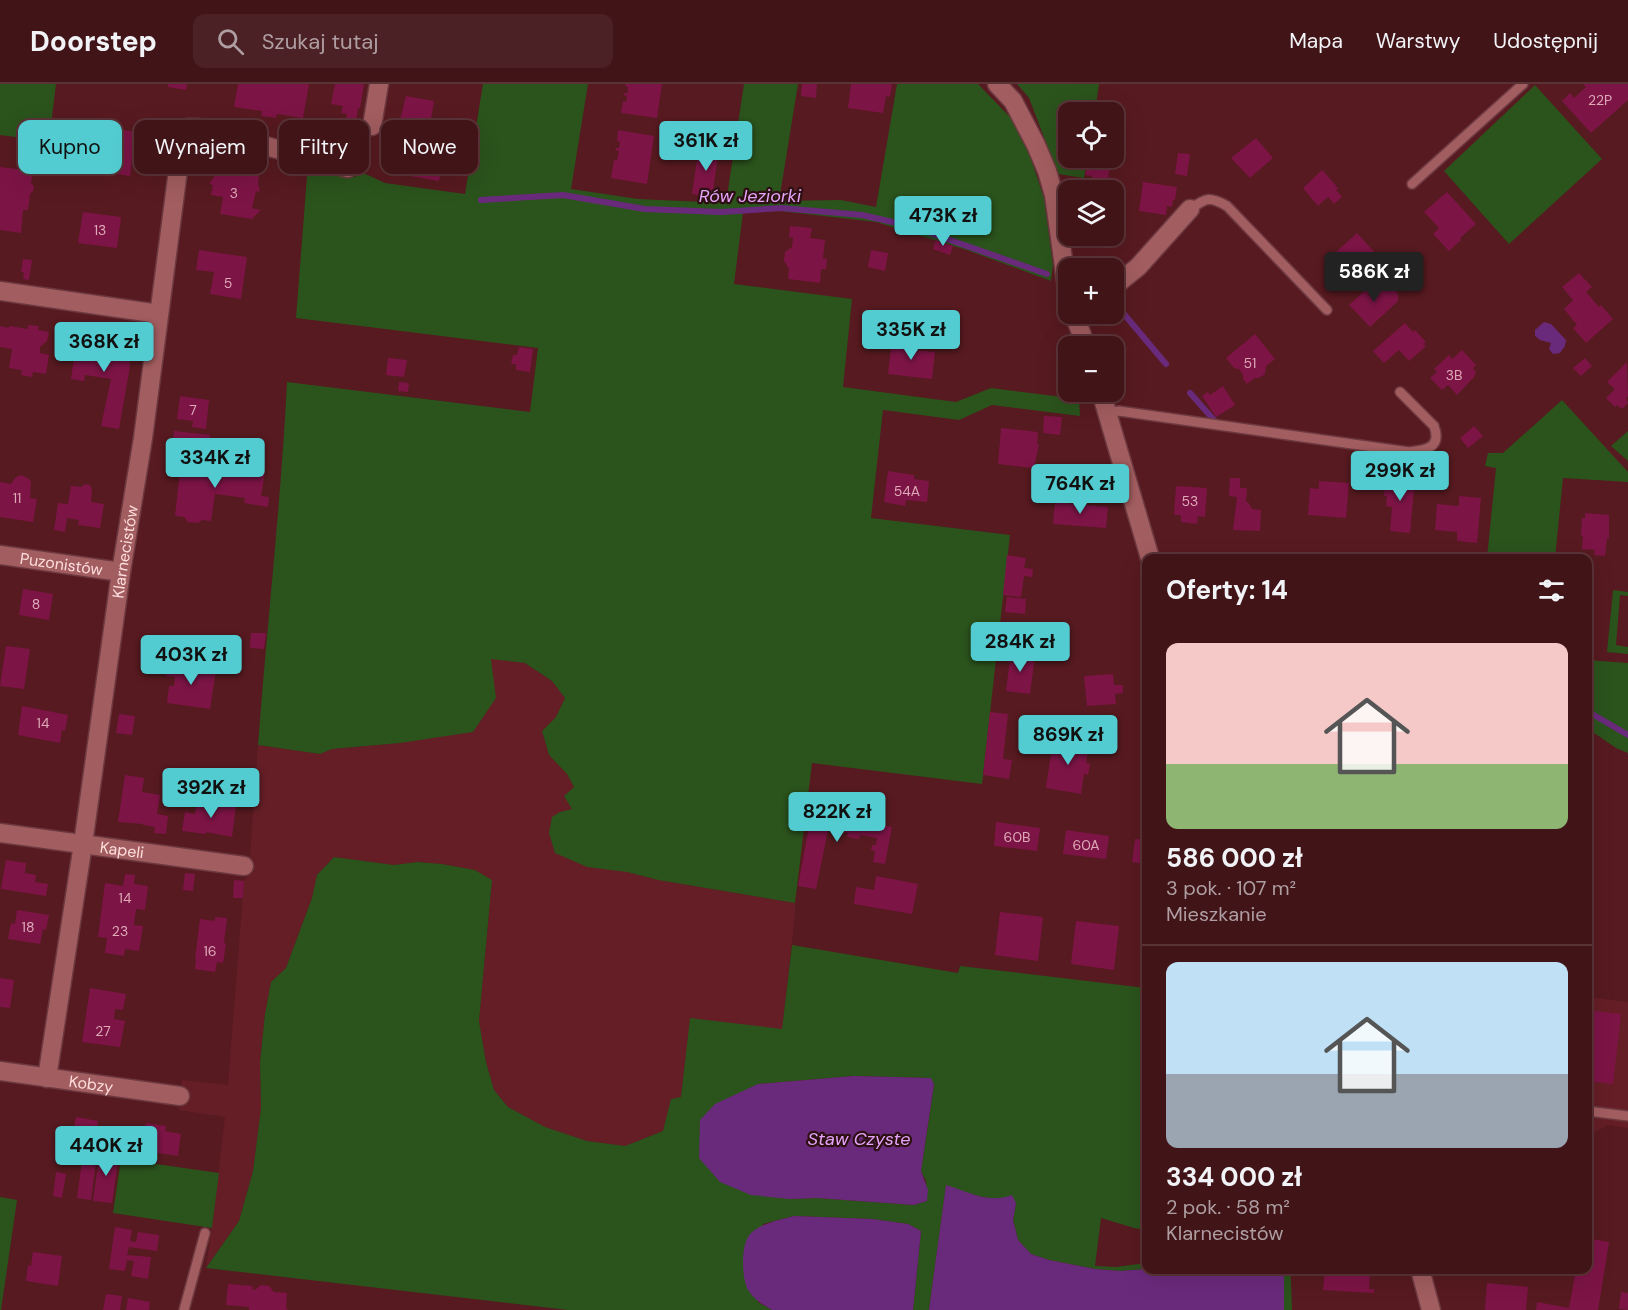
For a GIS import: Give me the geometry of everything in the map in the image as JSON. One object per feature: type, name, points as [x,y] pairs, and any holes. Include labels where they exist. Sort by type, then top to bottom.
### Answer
[{"type":"street","points":[[372,126],[379,84]]},
{"type":"street","points":[[997,84],[1013,101],[1047,171],[1054,195],[1063,258]]},
{"type":"street","name":"Klarnecistów","points":[[46,1078],[143,438],[183,132],[188,128],[198,128],[279,150]]},
{"type":"street","points":[[1124,278],[1138,267],[1190,209]]},
{"type":"street","points":[[0,291],[159,314]]},
{"type":"street","points":[[1104,402],[1149,554]]},
{"type":"street","name":"Puzonistów","points":[[0,555],[121,572]]},
{"type":"street","name":"Kapeli","points":[[0,833],[243,866]]},
{"type":"street","name":"Kobzy","points":[[0,1071],[180,1096]]},
{"type":"street","points":[[1421,1274],[1431,1310]]},
{"type":"lane","points":[[1412,184],[1523,84]]},
{"type":"lane","points":[[1190,209],[1205,200],[1214,199],[1227,206],[1327,310]]},
{"type":"lane","points":[[1108,412],[1119,411],[1409,452],[1430,448],[1436,441],[1437,434],[1434,426],[1400,392]]},
{"type":"lane","points":[[1592,1112],[1628,1116]]},
{"type":"lane","points":[[184,1310],[205,1233]]},
{"type":"shaded area","points":[[491,658],[525,663],[552,681],[565,698],[556,717],[542,731],[549,755],[567,774],[575,787],[572,809],[560,812],[627,872],[658,880],[795,903],[782,1030],[681,1098],[671,1099],[663,1131],[625,1146],[587,1141],[545,1127],[508,1107],[494,1090],[486,1062],[479,1021],[492,880],[475,870],[442,864],[417,862],[394,865],[334,857],[317,875],[312,898],[286,968],[271,982],[260,1062],[261,1108],[253,1171],[239,1221],[206,1268],[225,1117],[179,1110],[182,1080],[228,1085],[244,881],[250,855],[258,745],[320,754],[332,749],[400,743]]},
{"type":"shaded area","points":[[1592,998],[1628,1002],[1628,1128],[1607,1125],[1592,1134]]},
{"type":"green space","points":[[0,84],[56,84],[52,120],[18,120],[18,137],[0,135]]},
{"type":"green space","points":[[483,84],[588,84],[571,189],[638,199],[726,203],[744,84],[798,84],[779,201],[841,200],[876,207],[897,84],[978,84],[1012,119],[1028,150],[1044,198],[1053,265],[1051,281],[967,250],[876,222],[780,211],[743,212],[734,284],[852,299],[843,387],[956,402],[991,388],[1058,396],[1058,402],[1079,402],[1080,416],[992,405],[959,420],[883,410],[871,518],[1010,535],[982,784],[812,763],[795,903],[658,880],[627,872],[587,867],[555,853],[549,833],[552,817],[572,809],[564,796],[574,787],[567,774],[549,755],[542,731],[556,717],[565,698],[552,681],[525,663],[491,659],[496,698],[473,732],[400,743],[332,749],[320,754],[258,745],[287,382],[530,412],[538,348],[296,318],[307,174],[346,174],[356,177],[356,174],[366,174],[385,183],[465,194],[468,174],[478,174],[477,120]]},
{"type":"green space","points":[[1017,84],[1099,84],[1096,102],[1058,102],[1058,168],[1086,168],[1084,178],[1058,174],[1029,98]]},
{"type":"green space","points":[[1535,85],[1602,159],[1509,244],[1444,171]]},
{"type":"green space","points":[[1562,400],[1628,472],[1628,482],[1563,478],[1555,554],[1487,554],[1496,468],[1485,466],[1488,453],[1503,453]]},
{"type":"green space","points":[[1628,431],[1628,461],[1611,446]]},
{"type":"green space","points":[[1613,590],[1628,592],[1628,596],[1620,595],[1616,645],[1628,647],[1628,654],[1607,652]]},
{"type":"green space","points":[[1592,660],[1628,663],[1628,753],[1616,748],[1592,731]]},
{"type":"green space","points":[[334,857],[394,865],[417,862],[442,864],[475,870],[492,880],[479,1021],[486,1062],[494,1090],[508,1107],[545,1127],[587,1141],[625,1146],[663,1131],[671,1099],[681,1097],[690,1018],[782,1029],[792,945],[958,973],[960,966],[1142,988],[1142,1229],[1101,1218],[1095,1266],[1116,1267],[1142,1264],[1142,1269],[1120,1271],[1095,1269],[1031,1254],[1018,1240],[1013,1220],[1016,1203],[978,1196],[946,1186],[929,1310],[913,1310],[921,1231],[908,1224],[872,1219],[794,1216],[763,1224],[758,1302],[772,1310],[568,1310],[206,1268],[239,1221],[253,1171],[261,1108],[260,1062],[271,982],[286,968],[312,898],[317,875]],"holes":[[[854,1076],[931,1078],[934,1085],[921,1171],[926,1181],[927,1201],[914,1205],[817,1198],[789,1199],[758,1084]]]},
{"type":"green space","points":[[121,1159],[219,1173],[212,1228],[113,1213]]},
{"type":"green space","points":[[0,1197],[17,1200],[1,1310],[0,1310]]},
{"type":"green space","points":[[1284,1274],[1290,1274],[1292,1310],[1284,1310]]},
{"type":"water","points":[[1544,322],[1551,324],[1566,340],[1560,353],[1553,354],[1549,349],[1551,343],[1535,336],[1535,330]]},
{"type":"water","name":"Staw Czyste","points":[[854,1076],[931,1078],[934,1084],[921,1171],[928,1190],[927,1201],[914,1205],[751,1195],[720,1182],[699,1158],[700,1120],[715,1104],[758,1084]]},
{"type":"water","points":[[946,1185],[987,1198],[1012,1195],[1016,1203],[1013,1220],[1018,1240],[1031,1254],[1049,1260],[1095,1269],[1120,1271],[1142,1269],[1142,1274],[1284,1274],[1284,1310],[929,1310]]},
{"type":"water","points":[[794,1216],[872,1219],[908,1224],[921,1231],[913,1310],[772,1310],[758,1301],[749,1292],[745,1283],[743,1262],[748,1237],[769,1223]]},
{"type":"building","points":[[168,84],[187,84],[186,90],[168,87]]},
{"type":"building","points":[[238,84],[309,84],[303,118],[277,114],[276,118],[261,116],[262,111],[234,107]]},
{"type":"building","points":[[335,84],[364,84],[356,120],[346,119],[347,114],[341,113],[343,106],[331,104]]},
{"type":"building","points":[[626,84],[662,84],[657,118],[621,113],[623,101],[626,102],[627,96],[624,93],[628,93]]},
{"type":"building","points":[[802,84],[817,84],[816,98],[801,96]]},
{"type":"building","points":[[851,84],[892,84],[890,97],[886,96],[883,113],[848,108]]},
{"type":"building","points":[[1583,84],[1628,84],[1628,100],[1591,133],[1562,101],[1570,93],[1574,98],[1586,87]]},
{"type":"building","points":[[406,96],[434,101],[431,120],[400,120]]},
{"type":"building","points":[[122,128],[134,132],[130,176],[117,174],[122,174]]},
{"type":"building","points":[[618,130],[654,136],[647,184],[611,178],[614,160],[617,160],[619,151],[615,150],[619,148],[620,142],[617,141]]},
{"type":"building","points":[[1256,138],[1273,158],[1250,178],[1231,158]]},
{"type":"building","points":[[699,146],[719,149],[712,197],[692,194]]},
{"type":"building","points":[[1178,153],[1190,154],[1187,176],[1175,174]]},
{"type":"building","points":[[0,167],[18,169],[18,174],[32,174],[31,183],[34,186],[30,194],[28,210],[23,210],[21,233],[0,230]]},
{"type":"building","points":[[1087,168],[1109,168],[1108,177],[1119,179],[1091,180],[1092,176],[1085,175]]},
{"type":"building","points":[[1322,170],[1338,188],[1336,190],[1342,197],[1334,204],[1328,197],[1318,206],[1303,188]]},
{"type":"building","points":[[214,174],[259,175],[260,192],[256,191],[252,208],[261,210],[252,219],[220,214],[223,197],[211,195],[213,185],[209,184]]},
{"type":"building","points":[[399,174],[440,174],[439,181]]},
{"type":"building","points":[[1143,182],[1177,187],[1175,200],[1173,200],[1172,207],[1167,206],[1166,215],[1139,211]]},
{"type":"building","points":[[1447,192],[1476,224],[1449,251],[1433,234],[1439,228],[1424,212]]},
{"type":"building","points":[[83,212],[121,217],[117,248],[78,243]]},
{"type":"building","points":[[790,226],[812,228],[810,238],[825,240],[823,258],[827,259],[826,269],[821,269],[820,283],[788,279],[789,269],[784,261],[785,252],[792,247],[793,238],[789,237]]},
{"type":"building","points":[[1357,233],[1376,254],[1343,284],[1324,263]]},
{"type":"building","points":[[936,240],[953,246],[950,255],[933,249]]},
{"type":"building","points":[[199,250],[247,257],[241,299],[210,294],[214,272],[196,270]]},
{"type":"building","points":[[871,250],[888,253],[885,271],[868,267]]},
{"type":"building","points":[[23,259],[32,260],[29,280],[23,279],[24,272],[21,272]]},
{"type":"building","points":[[1579,273],[1592,287],[1586,292],[1613,319],[1586,343],[1573,328],[1577,325],[1564,309],[1573,300],[1562,287]]},
{"type":"building","points":[[1377,280],[1387,290],[1394,290],[1398,294],[1398,301],[1370,327],[1349,305]]},
{"type":"building","points":[[1405,323],[1426,342],[1423,344],[1426,346],[1409,361],[1399,350],[1384,363],[1373,351]]},
{"type":"building","points":[[28,325],[39,326],[38,330],[49,332],[47,341],[40,347],[40,353],[49,355],[46,374],[33,372],[32,377],[21,375],[22,370],[9,368],[12,349],[0,347],[0,326],[28,329]]},
{"type":"building","points":[[1255,334],[1275,359],[1266,366],[1265,374],[1247,384],[1239,369],[1234,368],[1226,358]]},
{"type":"building","points":[[77,336],[97,339],[96,344],[112,344],[131,349],[119,429],[101,426],[111,379],[85,375],[84,381],[71,379]]},
{"type":"building","points":[[909,336],[912,341],[911,350],[935,352],[932,379],[888,374],[891,348],[900,349],[901,339]]},
{"type":"building","points":[[519,347],[533,349],[530,372],[516,370],[516,364],[511,364],[513,355],[517,355]]},
{"type":"building","points":[[1462,350],[1476,365],[1473,368],[1476,372],[1457,395],[1448,385],[1442,390],[1430,378],[1437,372],[1434,369],[1449,355],[1452,359]]},
{"type":"building","points":[[388,358],[407,360],[404,377],[386,375]]},
{"type":"building","points":[[1585,358],[1592,366],[1581,376],[1573,368]]},
{"type":"building","points":[[1627,362],[1628,396],[1626,398],[1628,403],[1622,409],[1617,405],[1615,407],[1606,398],[1615,389],[1607,382]]},
{"type":"building","points":[[399,382],[409,383],[408,392],[398,391]]},
{"type":"building","points":[[1223,386],[1235,405],[1216,417],[1202,396],[1208,392],[1210,395]]},
{"type":"building","points":[[180,396],[209,400],[206,429],[192,427],[193,421],[177,419]]},
{"type":"building","points":[[1044,416],[1062,417],[1060,435],[1043,433]]},
{"type":"building","points":[[1474,426],[1483,436],[1468,448],[1460,438]]},
{"type":"building","points":[[1001,428],[1038,432],[1037,444],[1039,444],[1034,468],[998,464]]},
{"type":"building","points":[[174,431],[210,435],[208,454],[172,450]]},
{"type":"building","points":[[181,462],[265,473],[261,496],[269,497],[268,507],[244,503],[245,498],[215,494],[211,521],[188,522],[184,517],[175,516]]},
{"type":"building","points":[[888,471],[914,475],[914,479],[929,481],[927,502],[906,500],[905,506],[884,502]]},
{"type":"building","points":[[21,475],[31,482],[30,498],[37,499],[33,522],[0,517],[0,482],[11,484]]},
{"type":"building","points":[[1389,476],[1415,478],[1410,533],[1390,531],[1392,507],[1386,506],[1387,496],[1384,496],[1385,484],[1388,484]]},
{"type":"building","points":[[1230,478],[1240,478],[1240,488],[1247,488],[1246,502],[1252,509],[1261,510],[1260,531],[1233,530],[1237,497],[1229,496]]},
{"type":"building","points":[[1319,481],[1349,483],[1346,518],[1308,515],[1310,488],[1319,489]]},
{"type":"building","points":[[84,484],[90,485],[92,489],[91,502],[104,504],[100,528],[78,525],[79,520],[67,518],[65,532],[54,530],[58,503],[68,504],[71,486],[82,487]]},
{"type":"building","points":[[1176,486],[1207,488],[1205,517],[1198,516],[1197,524],[1181,522],[1181,515],[1174,515]]},
{"type":"building","points":[[1459,496],[1481,498],[1477,543],[1457,541],[1457,532],[1435,530],[1437,504],[1459,506]]},
{"type":"building","points":[[1055,502],[1108,507],[1106,528],[1053,524]]},
{"type":"building","points":[[1585,513],[1609,515],[1609,539],[1607,538],[1605,556],[1594,555],[1595,550],[1582,549],[1582,518],[1585,518]]},
{"type":"building","points":[[1007,555],[1026,558],[1024,568],[1033,569],[1032,577],[1024,576],[1021,597],[1003,595]]},
{"type":"building","points":[[23,589],[53,594],[49,620],[19,615]]},
{"type":"building","points":[[1007,597],[1026,599],[1025,614],[1005,612]]},
{"type":"building","points":[[1029,626],[1039,627],[1036,650],[1009,647],[1010,633],[1025,634]]},
{"type":"building","points":[[251,633],[266,633],[264,649],[250,648]]},
{"type":"building","points":[[6,646],[30,649],[24,689],[0,686]]},
{"type":"building","points":[[1011,651],[1035,655],[1030,694],[1006,691]]},
{"type":"building","points":[[168,663],[216,670],[210,709],[167,703],[169,686],[174,686],[175,677],[166,676]]},
{"type":"building","points":[[1113,674],[1114,685],[1123,685],[1123,693],[1115,694],[1116,704],[1087,706],[1084,676]]},
{"type":"building","points":[[22,706],[68,715],[60,743],[18,735]]},
{"type":"building","points":[[990,712],[1008,714],[1003,759],[1012,760],[1009,779],[983,775]]},
{"type":"building","points":[[119,714],[135,716],[132,735],[116,733]]},
{"type":"building","points":[[1053,739],[1089,744],[1086,763],[1090,764],[1088,775],[1084,774],[1081,794],[1046,788]]},
{"type":"building","points":[[125,775],[144,778],[142,792],[160,795],[157,814],[168,816],[166,834],[154,833],[155,827],[143,824],[118,822]]},
{"type":"building","points":[[876,795],[885,796],[882,814],[872,812]]},
{"type":"building","points":[[197,801],[236,805],[232,837],[206,832],[206,834],[182,831],[185,812],[195,814]]},
{"type":"building","points":[[808,813],[892,827],[885,864],[873,862],[875,851],[871,850],[872,845],[876,845],[877,838],[860,835],[859,839],[847,837],[848,833],[828,830],[816,889],[798,886],[809,827],[806,826]]},
{"type":"building","points":[[996,822],[1040,828],[1037,851],[994,846]]},
{"type":"building","points":[[1066,830],[1109,836],[1106,859],[1063,854]]},
{"type":"building","points":[[1135,839],[1142,840],[1142,863],[1132,862]]},
{"type":"building","points":[[6,860],[26,863],[25,873],[36,875],[35,882],[48,884],[46,896],[1,889]]},
{"type":"building","points":[[185,873],[195,874],[193,891],[183,890]]},
{"type":"building","points":[[125,874],[135,875],[134,884],[148,886],[145,910],[136,909],[134,925],[143,926],[139,951],[125,949],[124,956],[105,953],[107,938],[98,937],[105,883],[123,886]]},
{"type":"building","points":[[876,876],[918,884],[912,914],[854,904],[856,887],[874,890]]},
{"type":"building","points":[[234,880],[244,881],[243,898],[233,898]]},
{"type":"building","points":[[17,910],[49,915],[40,944],[8,939],[11,923],[15,924]]},
{"type":"building","points":[[1000,912],[1043,917],[1038,961],[995,955]]},
{"type":"building","points":[[215,917],[227,918],[223,963],[217,962],[215,972],[195,969],[200,919],[215,921]]},
{"type":"building","points":[[1076,921],[1119,926],[1114,970],[1071,964]]},
{"type":"building","points":[[0,978],[14,980],[10,1008],[0,1007]]},
{"type":"building","points":[[90,988],[126,994],[123,1010],[115,1009],[114,1019],[125,1021],[120,1047],[82,1042]]},
{"type":"building","points":[[1592,1011],[1621,1014],[1613,1084],[1592,1082]]},
{"type":"building","points":[[76,1117],[98,1121],[94,1154],[97,1155],[91,1200],[77,1198],[83,1153],[79,1152],[80,1145],[71,1144]]},
{"type":"building","points":[[146,1123],[166,1126],[165,1131],[181,1134],[178,1156],[131,1149],[133,1130],[145,1131]]},
{"type":"building","points":[[100,1151],[119,1154],[112,1203],[93,1201]]},
{"type":"building","points":[[56,1172],[66,1174],[62,1198],[53,1196]]},
{"type":"building","points":[[115,1227],[132,1230],[130,1241],[136,1242],[138,1232],[159,1235],[157,1251],[129,1247],[127,1255],[151,1257],[148,1279],[131,1276],[134,1261],[127,1260],[125,1271],[109,1269]]},
{"type":"building","points":[[1592,1239],[1609,1242],[1598,1310],[1536,1310],[1537,1302],[1569,1308],[1575,1274],[1592,1274]]},
{"type":"building","points":[[33,1252],[62,1256],[58,1286],[26,1281],[28,1265],[31,1266]]},
{"type":"building","points":[[1325,1274],[1370,1274],[1369,1289],[1374,1289],[1374,1293],[1323,1290]]},
{"type":"building","points":[[1487,1283],[1528,1287],[1526,1310],[1485,1310]]},
{"type":"building","points":[[228,1284],[253,1286],[252,1289],[255,1290],[261,1285],[269,1286],[274,1292],[287,1293],[286,1308],[288,1310],[249,1310],[249,1307],[226,1305]]},
{"type":"building","points":[[1621,1292],[1628,1293],[1628,1310],[1619,1309]]},
{"type":"building","points":[[106,1294],[122,1296],[120,1310],[103,1310]]},
{"type":"building","points":[[128,1298],[150,1302],[149,1310],[126,1310]]},
{"type":"waterway","name":"Rów Jeziorki","points":[[481,200],[563,195],[645,209],[721,212],[781,208],[862,215],[910,226],[1047,274]]},
{"type":"waterway","name":"Rów Jeziorki","points":[[1124,314],[1166,364]]},
{"type":"waterway","points":[[1190,393],[1214,420]]},
{"type":"waterway","name":"Rów Jeziorki","points":[[1592,714],[1628,735]]}]
